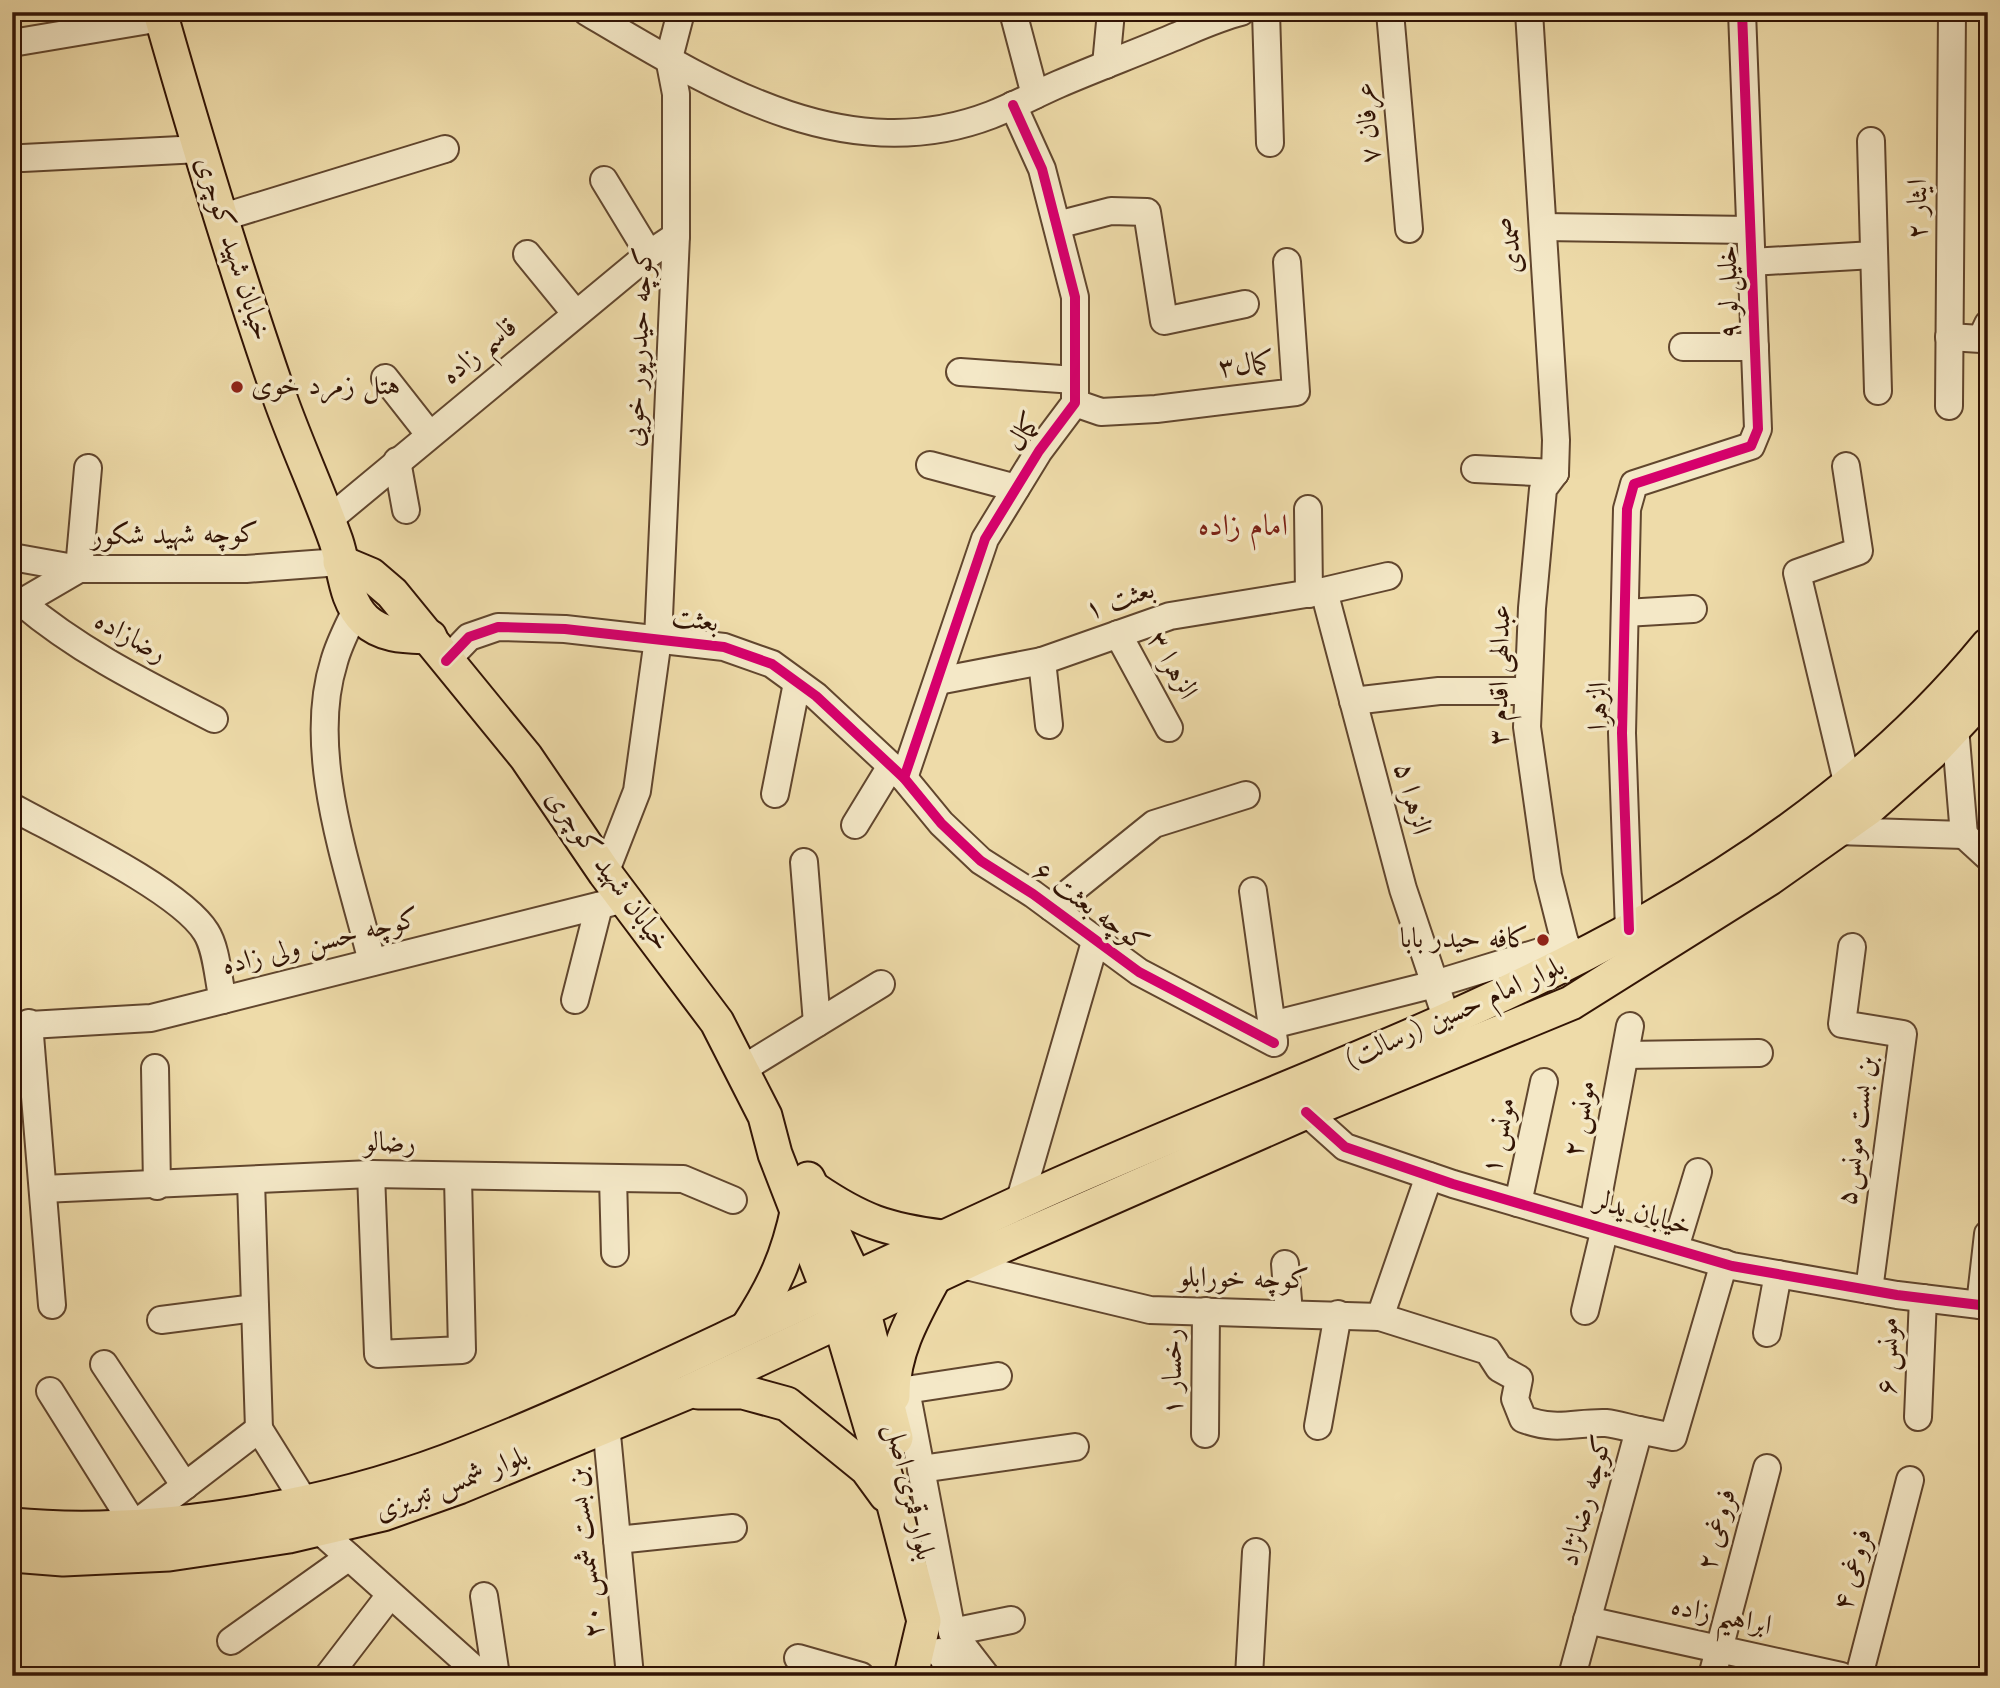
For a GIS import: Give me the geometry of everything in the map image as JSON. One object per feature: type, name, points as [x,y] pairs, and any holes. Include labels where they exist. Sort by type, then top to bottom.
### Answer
[{"type":"main road","name":"خیابان شهید کوچری","points":[[161,15],[220,218],[281,399],[337,543],[340,562],[357,608],[364,620],[387,632],[438,649]]},
{"type":"main road","name":"خیابان شهید کوچری","points":[[340,562],[371,575],[393,593],[526,757],[605,873],[612,903],[717,1022],[765,1116],[775,1154],[805,1198],[847,1300]]},
{"type":"main road","name":"بلوار امام حسین (رسالت)","points":[[847,1300],[943,1237],[1447,1020],[1568,953],[1629,930],[1741,861],[1848,786],[1906,734],[1988,645]]},
{"type":"main road","name":"بلوار امام حسین (رسالت)","points":[[847,1300],[948,1271],[1306,1112],[1571,1003],[1770,878],[1870,808],[1988,692]]},
{"type":"main road","points":[[747,1328],[772,1292],[805,1198],[896,1231],[943,1237]]},
{"type":"main road","points":[[893,1426],[892,1374],[909,1325],[948,1271]]},
{"type":"main road","name":"بلوار شمس تبریزی","points":[[12,1555],[63,1559],[169,1554],[311,1515],[373,1485],[446,1461],[587,1402],[747,1328],[847,1300]]},
{"type":"main road","name":"بلوار شمس تبریزی","points":[[12,1525],[61,1529],[311,1515],[383,1514],[460,1487],[688,1392],[847,1300]]},
{"type":"main road","name":"بلوار قمری اصل","points":[[847,1300],[893,1426],[943,1635],[945,1659]]},
{"type":"main road","name":"بلوار قمری اصل","points":[[847,1300],[894,1505],[924,1621],[911,1676]]},
{"type":"main road","points":[[688,1392],[743,1392],[786,1404],[867,1469],[894,1505]]},
{"type":"street","points":[[587,12],[734,92],[781,112],[833,129],[875,134],[933,132],[991,115],[1106,65],[1241,12]]},
{"type":"street","points":[[669,58],[681,12]]},
{"type":"street","points":[[960,372],[1075,392],[1075,297],[1024,100],[1013,12]]},
{"type":"street","points":[[1106,65],[1111,12]]},
{"type":"street","points":[[1266,12],[1270,143]]},
{"type":"street","name":"عرفان ۷","points":[[1391,12],[1409,229]]},
{"type":"street","name":"صمدی","points":[[1529,12],[1555,473]]},
{"type":"street","name":"خلیل لو ۹","points":[[1634,484],[1751,446],[1758,429],[1742,12]]},
{"type":"street","name":"ایثار ۲","points":[[1949,406],[1952,12]]},
{"type":"street","points":[[12,43],[161,15]]},
{"type":"street","name":"کوچه حیدرپور خویی","points":[[605,873],[636,791],[658,639],[676,236],[676,94],[669,58]]},
{"type":"street","points":[[1871,141],[1878,391]]},
{"type":"street","points":[[23,158],[200,149]]},
{"type":"street","points":[[220,218],[445,149]]},
{"type":"street","points":[[604,180],[649,254]]},
{"type":"street","points":[[1056,225],[1111,211],[1147,212],[1164,321],[1245,304]]},
{"type":"street","points":[[1543,227],[1750,230]]},
{"type":"street","name":"قاسم زاده","points":[[327,521],[649,254],[676,236]]},
{"type":"street","points":[[527,254],[576,314]]},
{"type":"street","points":[[1751,262],[1874,255]]},
{"type":"street","name":"کمال۳","points":[[1075,392],[1101,412],[1156,409],[1296,392],[1287,262]]},
{"type":"street","points":[[1949,337],[1981,339],[1988,324]]},
{"type":"street","points":[[1683,347],[1755,347]]},
{"type":"street","points":[[384,378],[429,435]]},
{"type":"street","name":"کمال","points":[[855,825],[897,772],[938,681],[985,539],[1075,392]]},
{"type":"street","points":[[397,461],[406,510]]},
{"type":"street","points":[[930,465],[1016,488]]},
{"type":"street","points":[[1846,466],[1859,551],[1797,573],[1848,786]]},
{"type":"street","points":[[17,605],[79,569],[88,468]]},
{"type":"street","points":[[1475,469],[1555,473]]},
{"type":"street","name":"عبدالهی اقدم ۳","points":[[1555,473],[1543,489],[1527,727],[1548,876],[1568,953]]},
{"type":"street","name":"الزهرا","points":[[1629,930],[1622,733],[1628,509],[1634,484]]},
{"type":"street","name":"الزهرا ۵","points":[[1308,509],[1317,592],[1353,702],[1403,889],[1447,1020]]},
{"type":"street","name":"کوچه شهید شکور","points":[[12,557],[79,569],[246,569],[340,562]]},
{"type":"street","name":"بعثت ۱","points":[[938,681],[1042,661],[1170,616],[1317,592],[1388,576]]},
{"type":"street","name":"رضازاده","points":[[17,605],[95,657],[214,719]]},
{"type":"street","points":[[357,608],[333,664],[324,724],[327,772],[373,962]]},
{"type":"street","points":[[1625,613],[1693,609]]},
{"type":"street","name":"بعثت","points":[[438,649],[498,627],[565,629],[724,647],[772,664],[897,772]]},
{"type":"street","name":"الزهرا ۳","points":[[1118,634],[1169,728]]},
{"type":"street","points":[[1042,661],[1049,725]]},
{"type":"street","points":[[775,794],[797,683]]},
{"type":"street","points":[[1353,702],[1439,691],[1528,691]]},
{"type":"street","points":[[1955,727],[1964,835]]},
{"type":"street","name":"کوچه بعثت ۶","points":[[897,772],[941,823],[981,861],[1051,907],[1095,942],[1139,972],[1273,1034]]},
{"type":"street","points":[[1051,907],[1154,824],[1246,795]]},
{"type":"street","points":[[12,807],[133,875],[193,913],[208,935],[223,1000]]},
{"type":"street","points":[[1836,831],[1964,835],[1988,857]]},
{"type":"street","points":[[804,862],[817,1023]]},
{"type":"street","points":[[1253,891],[1273,1034],[1435,984],[1568,953]]},
{"type":"street","points":[[575,1000],[612,903]]},
{"type":"street","name":"کوچه حسن ولی زاده","points":[[21,1025],[151,1018],[612,903]]},
{"type":"street","points":[[1019,1203],[1095,942]]},
{"type":"street","name":"بن بست مونس۵","points":[[1852,947],[1842,1024],[1903,1034],[1869,1290]]},
{"type":"street","points":[[741,1070],[881,984]]},
{"type":"street","points":[[21,1025],[43,1189],[52,1305]]},
{"type":"street","name":"مونس ۲","points":[[1586,1311],[1630,1026]]},
{"type":"street","points":[[1625,1055],[1759,1053]]},
{"type":"street","points":[[155,1068],[157,1186]]},
{"type":"street","name":"مونس ۱","points":[[1518,1203],[1544,1082]]},
{"type":"street","name":"خیابان یدلر","points":[[1306,1112],[1345,1147],[1429,1176],[1724,1263],[1869,1290],[1984,1306]]},
{"type":"street","points":[[1675,1248],[1698,1172]]},
{"type":"street","points":[[371,1174],[378,1354],[462,1350],[458,1178]]},
{"type":"street","name":"رضالو","points":[[43,1189],[157,1186],[371,1174],[458,1178],[683,1179],[733,1200]]},
{"type":"street","points":[[1381,1317],[1429,1176]]},
{"type":"street","points":[[613,1178],[615,1253]]},
{"type":"street","points":[[251,1181],[259,1429],[311,1515],[349,1558],[390,1595],[450,1665],[482,1676]]},
{"type":"street","points":[[1984,1306],[1988,1234]]},
{"type":"street","name":"کوچه رضانژاد","points":[[1572,1676],[1639,1430],[1673,1437],[1724,1263]]},
{"type":"street","points":[[1285,1264],[1289,1313]]},
{"type":"street","name":"کوچه خورابلو","points":[[948,1271],[1150,1310],[1381,1317],[1488,1351],[1499,1368],[1519,1379],[1515,1399],[1523,1419],[1541,1426],[1571,1427],[1605,1423],[1639,1430]]},
{"type":"street","points":[[1767,1333],[1778,1274]]},
{"type":"street","name":"مونس ۶","points":[[1918,1417],[1923,1298]]},
{"type":"street","points":[[161,1320],[255,1308]]},
{"type":"street","name":"رخسار ۱","points":[[1205,1434],[1206,1311]]},
{"type":"street","points":[[1318,1426],[1338,1314]]},
{"type":"street","points":[[104,1364],[186,1486]]},
{"type":"street","points":[[945,1659],[921,1469],[906,1390],[998,1376]]},
{"type":"street","points":[[50,1391],[134,1525],[259,1429]]},
{"type":"street","name":"بن بست شمس ۲۰","points":[[606,1424],[630,1676]]},
{"type":"street","points":[[921,1469],[1075,1447]]},
{"type":"street","name":"فروغی ۲","points":[[1712,1676],[1767,1468]]},
{"type":"street","name":"فروغی ۴","points":[[1859,1676],[1910,1480]]},
{"type":"street","points":[[617,1540],[733,1528]]},
{"type":"street","points":[[1249,1676],[1256,1552]]},
{"type":"street","points":[[231,1641],[349,1558]]},
{"type":"street","points":[[328,1676],[390,1595]]},
{"type":"street","points":[[484,1595],[496,1676]]},
{"type":"street","points":[[945,1659],[1011,1620]]},
{"type":"street","name":"ابراهیم زاده","points":[[1587,1620],[1841,1676]]},
{"type":"street","points":[[798,1658],[861,1676]]},
{"type":"street","points":[[945,1659],[986,1676]]},
{"type":"cycle path","points":[[1629,930],[1622,733],[1627,509],[1634,484],[1751,446],[1758,429],[1742,12]]},
{"type":"cycle path","points":[[904,778],[985,539],[1039,451],[1075,403],[1075,297],[1042,169],[1013,105]]},
{"type":"cycle path","points":[[446,661],[469,637],[498,627],[565,629],[724,647],[772,664],[816,696],[904,778],[941,823],[981,861],[1033,894],[1139,972],[1274,1043]]},
{"type":"cycle path","points":[[1306,1112],[1345,1147],[1453,1184],[1732,1266],[1897,1295],[1988,1306]]},
{"type":"place","name":"هتل زمرد خوی","points":[[237,387]]},
{"type":"place","name":"کافه حیدر بابا","points":[[1543,940]]},
{"type":"district","name":"امام زاده","points":[[1243,527]]}]
